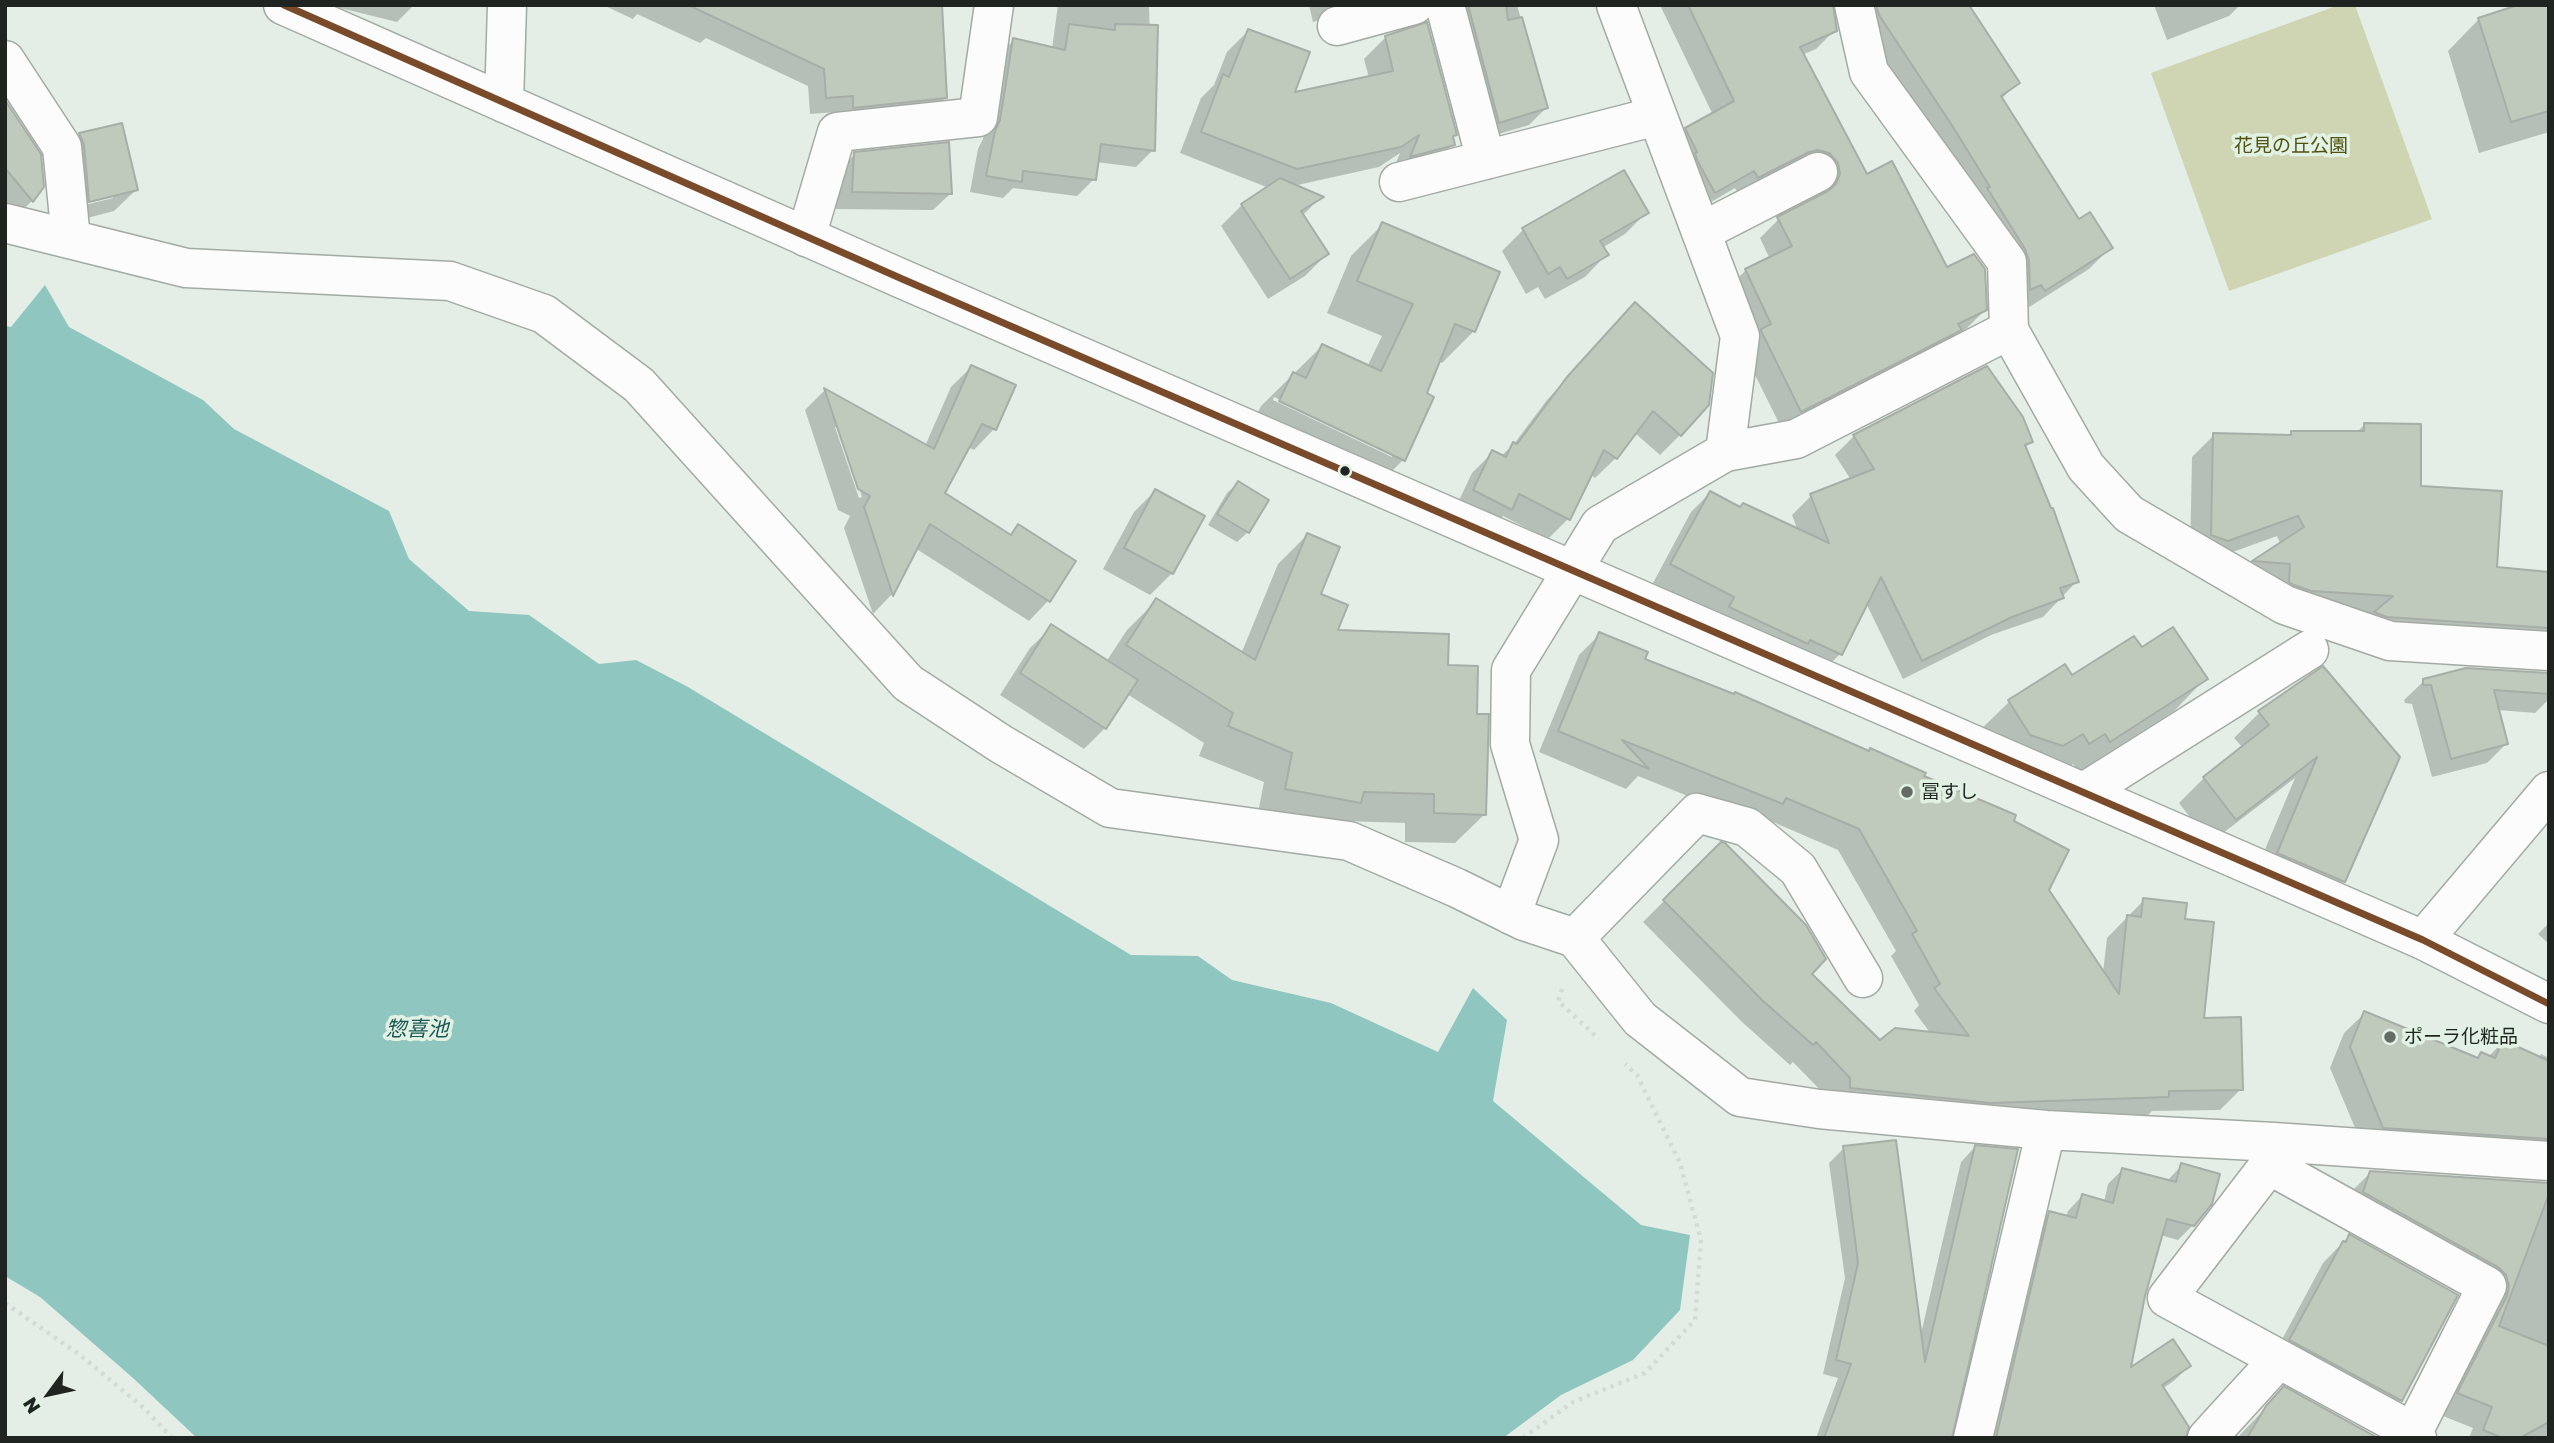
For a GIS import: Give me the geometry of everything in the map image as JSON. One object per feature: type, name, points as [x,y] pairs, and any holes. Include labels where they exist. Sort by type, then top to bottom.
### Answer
[{"type":"main road","points":[[283,5],[806,237],[2423,940],[2549,1004]]},
{"type":"main road","points":[[504,103],[506,5]]},
{"type":"main road","points":[[806,237],[838,132],[978,117],[994,5]]},
{"type":"main road","points":[[1338,26],[1414,5]]},
{"type":"main road","points":[[1445,5],[1486,160]]},
{"type":"main road","points":[[1616,5],[1740,336],[1725,452]]},
{"type":"main road","points":[[1854,5],[1869,72],[2007,262],[2009,330],[2086,467],[2129,514],[2285,605],[2390,641],[2549,651]]},
{"type":"main road","points":[[5,61],[62,147],[71,239]]},
{"type":"main road","points":[[1399,182],[1657,116]]},
{"type":"main road","points":[[1700,233],[1818,172]]},
{"type":"main road","points":[[5,223],[186,268],[450,281],[544,314],[639,385],[908,683],[1001,744],[1110,808],[1349,841],[1457,888],[1511,915],[1575,938],[1640,1019],[1740,1097],[1819,1109],[2271,1154],[2549,1161]]},
{"type":"main road","points":[[1511,915],[1539,840],[1510,744],[1511,670],[1600,525],[1725,452],[1796,439],[2009,330]]},
{"type":"main road","points":[[2084,792],[2309,650]]},
{"type":"main road","points":[[2423,940],[2549,791]]},
{"type":"main road","points":[[1575,938],[1697,813],[1747,827],[1798,869],[1863,978]]},
{"type":"main road","points":[[1973,1438],[2046,1130]]},
{"type":"main road","points":[[2271,1154],[2487,1286],[2415,1435],[2167,1298],[2271,1154]]},
{"type":"main road","points":[[2207,1438],[2279,1359]]},
{"type":"path","points":[[1575,938],[1558,1001],[1607,1047]]},
{"type":"path","points":[[1523,1438],[1573,1402],[1645,1373],[1695,1321],[1700,1240],[1680,1163],[1637,1075],[1617,1057]]},
{"type":"path","points":[[5,1303],[80,1355],[144,1408],[172,1438]]},
{"type":"green space","name":"花見の丘公園","points":[[2339,5],[2355,5],[2432,219],[2229,291],[2151,73]]},
{"type":"water","name":"惣喜池","points":[[45,285],[69,327],[203,400],[234,429],[389,511],[409,559],[469,611],[529,615],[599,664],[636,660],[688,687],[1131,955],[1198,956],[1232,980],[1331,1003],[1438,1052],[1473,988],[1507,1020],[1493,1101],[1641,1225],[1690,1235],[1680,1310],[1633,1360],[1561,1395],[1503,1438],[197,1438],[40,1297],[5,1276],[5,326],[11,327]]},
{"type":"building","points":[[688,5],[942,5],[947,98],[853,108],[853,96],[826,98],[824,69]]},
{"type":"building","points":[[1468,5],[1506,5],[1508,20],[1522,17],[1548,108],[1499,123]]},
{"type":"building","points":[[1688,5],[1833,5],[1837,31],[1800,47],[1867,174],[1892,161],[1947,267],[1974,254],[1985,269],[1987,310],[1958,324],[1962,330],[1801,412],[1761,331],[1771,324],[1745,269],[1792,246],[1777,217],[1828,191],[1836,184],[1840,174],[1838,163],[1829,153],[1818,150],[1809,152],[1758,178],[1754,171],[1715,193],[1697,160],[1697,152],[1685,128],[1734,101]]},
{"type":"building","points":[[1876,5],[1969,5],[2020,83],[2001,96],[2079,219],[2090,212],[2113,248],[2045,291],[2041,285],[2030,290],[2029,261],[2025,249],[1953,127],[1879,15]]},
{"type":"building","points":[[2518,5],[2549,5],[2549,111],[2511,122],[2478,18]]},
{"type":"building","points":[[1427,22],[1457,135],[1453,136],[1455,145],[1410,157],[1419,135],[1401,147],[1297,169],[1201,132],[1223,74],[1229,77],[1248,29],[1310,52],[1295,92],[1393,71],[1385,36]]},
{"type":"building","points":[[1069,24],[1115,30],[1115,24],[1158,25],[1155,151],[1101,144],[1096,180],[1023,171],[1022,182],[986,176],[995,131],[1000,120],[1013,38],[1065,50]]},
{"type":"building","points":[[5,100],[41,154],[44,187],[33,202],[5,168]]},
{"type":"building","points":[[122,123],[138,190],[89,202],[84,145],[79,133]]},
{"type":"building","points":[[949,142],[952,194],[852,192],[854,152]]},
{"type":"building","points":[[1624,170],[1649,213],[1600,241],[1609,255],[1567,279],[1560,267],[1548,274],[1522,228]]},
{"type":"building","points":[[1280,178],[1324,197],[1301,211],[1329,254],[1290,279],[1241,204]]},
{"type":"building","points":[[1382,222],[1500,272],[1475,332],[1455,324],[1427,393],[1434,397],[1405,461],[1279,401],[1293,372],[1306,378],[1322,344],[1381,371],[1413,304],[1357,281]]},
{"type":"building","points":[[1635,302],[1713,373],[1709,405],[1681,436],[1653,411],[1617,459],[1604,450],[1570,520],[1519,494],[1512,510],[1473,490],[1492,450],[1506,457],[1513,442],[1517,444],[1567,377]]},
{"type":"building","points":[[971,365],[1016,385],[996,430],[982,424],[945,493],[1011,535],[1018,524],[1076,561],[1050,602],[930,524],[893,596],[864,507],[870,496],[858,489],[824,388],[934,449]]},
{"type":"building","points":[[1987,366],[2023,417],[2033,442],[2025,445],[2053,508],[2079,582],[2060,588],[2064,598],[2012,617],[1922,661],[1881,577],[1842,655],[1810,640],[1808,644],[1729,607],[1734,597],[1670,564],[1710,491],[1740,507],[1743,503],[1829,543],[1810,494],[1874,469],[1853,435]]},
{"type":"building","points":[[2364,423],[2421,424],[2421,486],[2502,491],[2497,567],[2549,572],[2549,628],[2387,617],[2374,612],[2393,596],[2311,591],[2294,585],[2289,582],[2290,564],[2252,561],[2304,527],[2298,516],[2228,541],[2211,535],[2213,433],[2291,435],[2291,431],[2364,431]]},
{"type":"building","points":[[1238,481],[1269,500],[1249,533],[1217,514]]},
{"type":"building","points":[[1155,489],[1205,516],[1173,574],[1124,548]]},
{"type":"building","points":[[1307,533],[1340,547],[1321,594],[1348,605],[1338,630],[1449,634],[1448,665],[1478,666],[1477,714],[1489,714],[1486,815],[1434,813],[1434,794],[1364,792],[1361,803],[1285,789],[1292,753],[1228,726],[1233,713],[1126,645],[1156,598],[1255,660]]},
{"type":"building","points":[[1051,624],[1138,680],[1106,729],[1020,673]]},
{"type":"building","points":[[2173,627],[2208,679],[2110,742],[2105,734],[2089,744],[2083,734],[2063,746],[2030,735],[2008,700],[2065,664],[2072,675],[2134,636],[2142,647]]},
{"type":"building","points":[[1599,632],[1648,652],[1645,659],[1734,694],[1735,692],[1926,773],[1924,776],[2016,815],[2014,821],[2069,850],[2049,890],[2119,994],[2127,915],[2141,917],[2143,898],[2187,903],[2185,919],[2214,922],[2204,1018],[2241,1017],[2243,1090],[2169,1091],[2169,1097],[1990,1103],[1850,1088],[1850,1078],[1816,1042],[1813,1045],[1763,1001],[1663,900],[1721,842],[1725,843],[1806,925],[1826,959],[1812,974],[1880,1040],[1895,1028],[1969,1036],[1934,988],[1940,984],[1912,934],[1917,931],[1859,829],[1786,798],[1783,804],[1622,740],[1649,769],[1558,731]]},
{"type":"building","points":[[2323,666],[2400,757],[2345,882],[2277,853],[2317,757],[2236,820],[2203,777],[2269,725],[2258,711]]},
{"type":"building","points":[[2466,668],[2549,673],[2549,694],[2494,690],[2508,744],[2451,759],[2431,685],[2423,685],[2423,679]]},
{"type":"building","points":[[2364,1011],[2478,1058],[2481,1052],[2495,1058],[2503,1040],[2549,1061],[2549,1139],[2383,1128],[2350,1047]]},
{"type":"building","points":[[1896,1140],[1925,1362],[1975,1145],[2018,1149],[1952,1438],[1824,1438],[1851,1364],[1836,1360],[1858,1263],[1843,1146]]},
{"type":"building","points":[[2181,1163],[2220,1174],[2212,1204],[2194,1226],[2167,1219],[2145,1296],[2131,1367],[2173,1339],[2191,1366],[2162,1385],[2189,1427],[2186,1438],[1996,1438],[2049,1211],[2076,1218],[2082,1194],[2113,1203],[2122,1168],[2176,1182]]},
{"type":"building","points":[[2370,1171],[2549,1183],[2549,1194],[2499,1326],[2549,1346],[2549,1422],[2520,1438],[2503,1438],[2483,1430],[2492,1407],[2457,1393],[2507,1296],[2509,1286],[2506,1275],[2498,1267],[2363,1192]]},
{"type":"building","points":[[2349,1234],[2458,1295],[2402,1401],[2289,1340]]},
{"type":"building","points":[[2284,1386],[2378,1438],[2247,1438],[2266,1406]]},
{"type":"transit line","points":[[284,5],[900,278],[2423,940],[2549,1004]]},
{"type":"place","name":"冨すし","points":[[1907,792]]},
{"type":"place","name":"ポーラ化粧品","points":[[2390,1037]]}]
